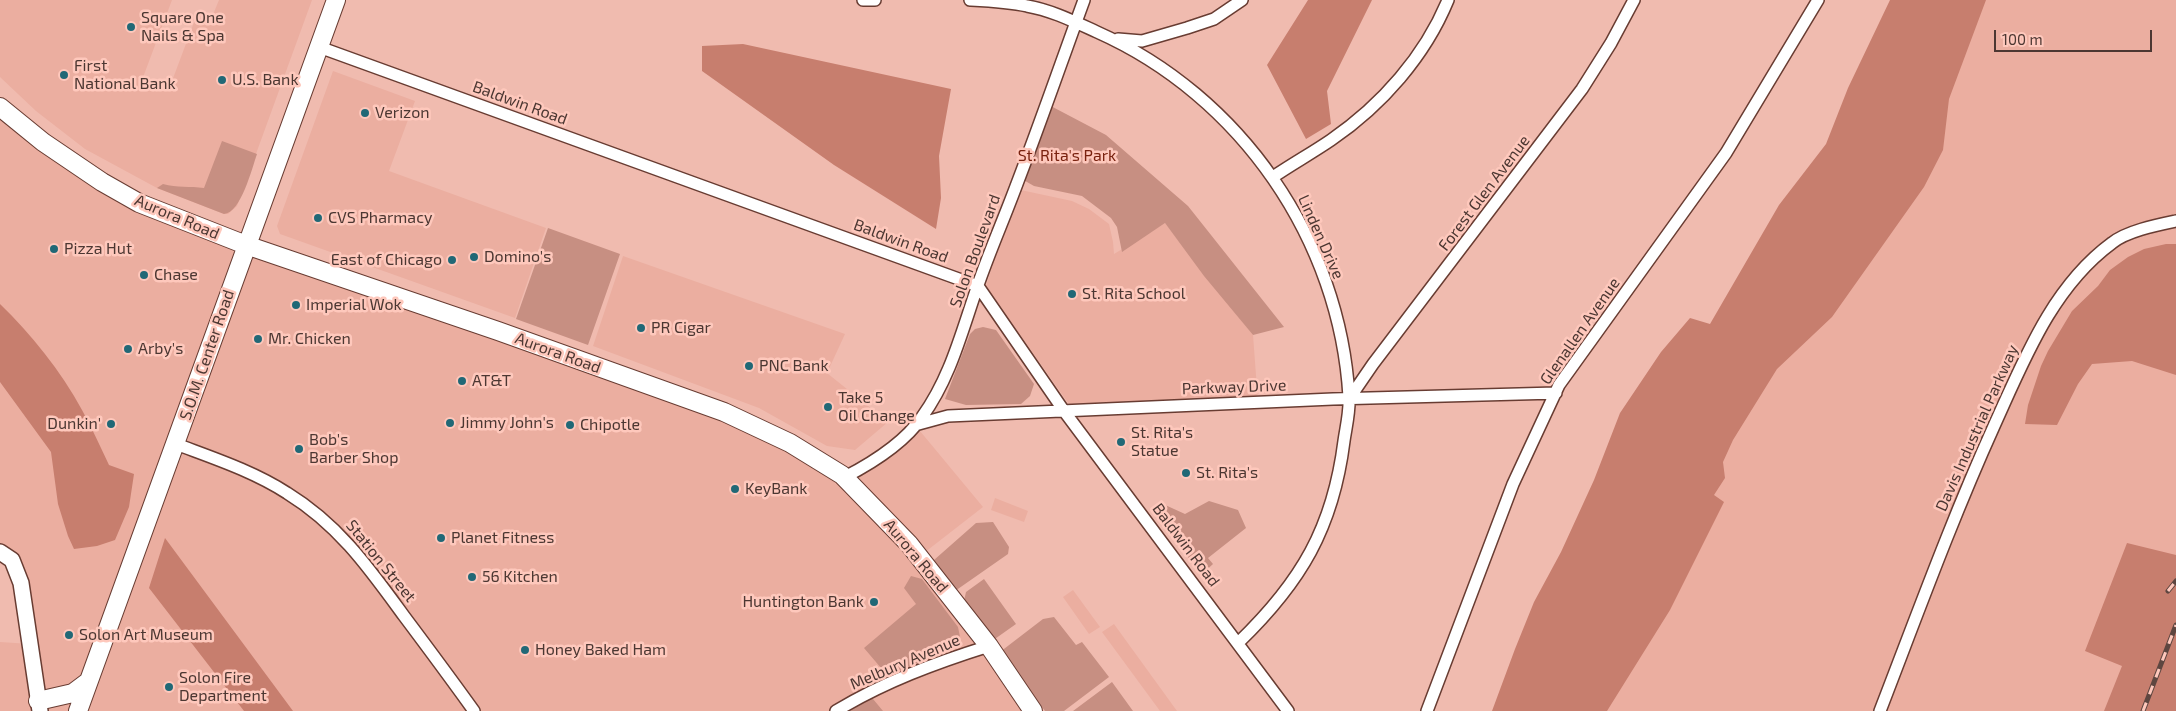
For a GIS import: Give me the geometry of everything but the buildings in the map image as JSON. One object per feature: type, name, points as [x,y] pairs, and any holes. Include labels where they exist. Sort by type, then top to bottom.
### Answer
[{"type":"main road","name":"S.O.M. Center Road","points":[[78,711],[336,0]]},
{"type":"main road","name":"Aurora Road","points":[[0,107],[43,142],[126,196],[148,206],[246,245],[498,331],[724,412],[790,443],[845,478],[909,544],[989,646],[1034,711]]},
{"type":"main road","points":[[39,706],[73,693],[89,681]]},
{"type":"street","points":[[863,0],[875,0]]},
{"type":"street","name":"Linden Drive","points":[[970,0],[1025,3],[1076,22],[1113,39],[1154,63],[1198,95],[1229,124],[1261,160],[1304,229],[1318,261],[1341,337],[1349,399],[1341,466],[1336,488],[1315,545],[1288,589],[1260,622],[1238,642]]},
{"type":"street","name":"Solon Boulevard","points":[[845,478],[888,449],[915,425],[921,419],[943,381],[958,346],[978,286],[1016,189],[1084,0]]},
{"type":"street","points":[[1113,39],[1142,41],[1187,28],[1214,19],[1242,0]]},
{"type":"street","points":[[1273,177],[1333,139],[1382,98],[1424,44],[1448,0]]},
{"type":"street","name":"Forest Glen Avenue","points":[[1349,399],[1374,362],[1582,89],[1634,0]]},
{"type":"street","name":"Glenallen Avenue","points":[[1427,711],[1513,484],[1556,393],[1726,153],[1818,0]]},
{"type":"street","name":"Baldwin Road","points":[[319,47],[978,286],[1064,410],[1288,711]]},
{"type":"street","name":"Davis Industrial Parkway","points":[[1880,711],[1969,481],[2048,312],[2082,268],[2113,241],[2150,226],[2176,221]]},
{"type":"street","name":"Parkway Drive","points":[[915,425],[948,416],[1064,410],[1556,393]]},
{"type":"street","name":"Station Street","points":[[176,444],[233,466],[280,489],[314,512],[345,539],[380,583],[474,711]]},
{"type":"street","points":[[0,552],[12,560],[21,583],[39,706]]},
{"type":"street","name":"Melbury Avenue","points":[[836,711],[882,685],[936,662],[989,646]]},
{"type":"shaded area","points":[[0,0],[172,0],[142,80],[169,89],[196,17],[210,22],[219,0],[312,0],[237,206],[228,214],[224,214],[157,188],[85,149],[36,111],[0,77]]},
{"type":"shaded area","points":[[1308,0],[1372,0],[1327,91],[1331,124],[1306,139],[1267,65]]},
{"type":"shaded area","points":[[1890,0],[1986,0],[1949,99],[1943,150],[1924,187],[1832,317],[1777,369],[1733,440],[1723,462],[1725,478],[1714,495],[1724,502],[1670,610],[1607,711],[1492,711],[1534,602],[1561,552],[1594,480],[1620,413],[1661,352],[1690,318],[1710,324],[1779,205],[1826,144],[1848,88]]},
{"type":"shaded area","points":[[1981,0],[2176,0],[2176,711],[1575,711]]},
{"type":"shaded area","points":[[743,44],[951,89],[939,156],[941,198],[936,229],[834,165],[702,71],[702,46]]},
{"type":"shaded area","points":[[333,71],[415,101],[389,171],[546,228],[515,318],[280,234],[277,226]]},
{"type":"shaded area","points":[[0,107],[126,196],[724,412],[845,477],[915,425],[983,507],[920,556],[1033,711],[0,711],[0,642],[30,644],[21,583],[0,552]]},
{"type":"shaded area","points":[[1016,189],[1072,201],[1089,209],[1109,224],[1114,254],[1165,223],[1253,335],[1258,402],[1073,410],[986,286]]},
{"type":"shaded area","points":[[2166,244],[2176,244],[2176,375],[2132,361],[2092,364],[2078,384],[2057,425],[2025,424],[2028,405],[2041,366],[2072,311],[2098,286],[2110,270],[2128,257],[2144,249]]},
{"type":"shaded area","points":[[623,256],[845,334],[827,373],[888,422],[855,450],[827,446],[759,408],[593,346]]},
{"type":"shaded area","points":[[0,304],[34,340],[65,381],[86,417],[109,465],[134,474],[129,507],[115,540],[97,546],[74,549],[58,504],[51,452],[0,382]]},
{"type":"shaded area","points":[[995,498],[1028,511],[1024,522],[991,510]]},
{"type":"shaded area","points":[[165,538],[293,711],[244,711],[149,588]]},
{"type":"shaded area","points":[[2127,543],[2176,555],[2176,711],[2104,711],[2122,666],[2085,651]]},
{"type":"shaded area","points":[[1073,590],[1100,627],[1089,634],[1063,597]]},
{"type":"shaded area","points":[[1114,624],[1177,711],[1160,711],[1102,632]]},
{"type":"green space","name":"St. Rita's Park","points":[[1047,104],[1106,135],[1188,206],[1284,327],[1253,335],[1204,276],[1165,223],[1122,252],[1117,227],[1111,218],[1082,196],[1034,186],[1020,178]]},
{"type":"green space","points":[[222,141],[257,154],[241,198],[230,212],[224,214],[157,188],[163,184],[204,188]]},
{"type":"green space","points":[[548,228],[620,254],[588,345],[516,319]]},
{"type":"green space","points":[[983,327],[996,330],[1034,384],[1030,396],[1021,404],[966,405],[945,399],[970,334],[975,329]]},
{"type":"green space","points":[[1209,501],[1238,510],[1246,528],[1208,558],[1213,564],[1201,575],[1154,511],[1163,504],[1185,514]]},
{"type":"green space","points":[[993,522],[1009,547],[1008,554],[955,591],[934,560],[976,523]]},
{"type":"green space","points":[[911,576],[922,579],[958,627],[960,637],[951,650],[887,675],[864,648],[916,604],[904,588]]},
{"type":"green space","points":[[984,579],[1016,624],[992,641],[964,601],[966,592]]},
{"type":"green space","points":[[1054,617],[1076,645],[1082,642],[1109,677],[1064,711],[1045,711],[1000,652],[1043,619]]},
{"type":"green space","points":[[1112,682],[1133,711],[1073,711]]},
{"type":"green space","points":[[868,693],[883,711],[844,711]]},
{"type":"railway","points":[[2168,591],[2176,581]]},
{"type":"railway","points":[[2143,711],[2176,625]]},
{"type":"place","name":"Square One Nails & Spa","points":[[131,27]]},
{"type":"place","name":"First National Bank","points":[[64,75]]},
{"type":"place","name":"U.S. Bank","points":[[222,80]]},
{"type":"place","name":"Verizon","points":[[365,113]]},
{"type":"place","name":"CVS Pharmacy","points":[[318,218]]},
{"type":"place","name":"Pizza Hut","points":[[54,249]]},
{"type":"place","name":"Domino's","points":[[474,257]]},
{"type":"place","name":"East of Chicago","points":[[452,260]]},
{"type":"place","name":"Chase","points":[[144,275]]},
{"type":"place","name":"St. Rita School","points":[[1072,294]]},
{"type":"place","name":"Imperial Wok","points":[[296,305]]},
{"type":"place","name":"PR Cigar","points":[[641,328]]},
{"type":"place","name":"Mr. Chicken","points":[[258,339]]},
{"type":"place","name":"Arby's","points":[[128,349]]},
{"type":"place","name":"PNC Bank","points":[[749,366]]},
{"type":"place","name":"AT&T","points":[[462,381]]},
{"type":"place","name":"Take 5 Oil Change","points":[[828,407]]},
{"type":"place","name":"Jimmy John's","points":[[450,423]]},
{"type":"place","name":"Dunkin'","points":[[111,424]]},
{"type":"place","name":"Chipotle","points":[[570,425]]},
{"type":"place","name":"St. Rita's Statue","points":[[1121,442]]},
{"type":"place","name":"Bob's Barber Shop","points":[[299,449]]},
{"type":"place","name":"St. Rita's","points":[[1186,473]]},
{"type":"place","name":"KeyBank","points":[[735,489]]},
{"type":"place","name":"Planet Fitness","points":[[441,538]]},
{"type":"place","name":"56 Kitchen","points":[[472,577]]},
{"type":"place","name":"Huntington Bank","points":[[874,602]]},
{"type":"place","name":"Solon Art Museum","points":[[69,635]]},
{"type":"place","name":"Honey Baked Ham","points":[[525,650]]},
{"type":"place","name":"Solon Fire Department","points":[[169,687]]}]
